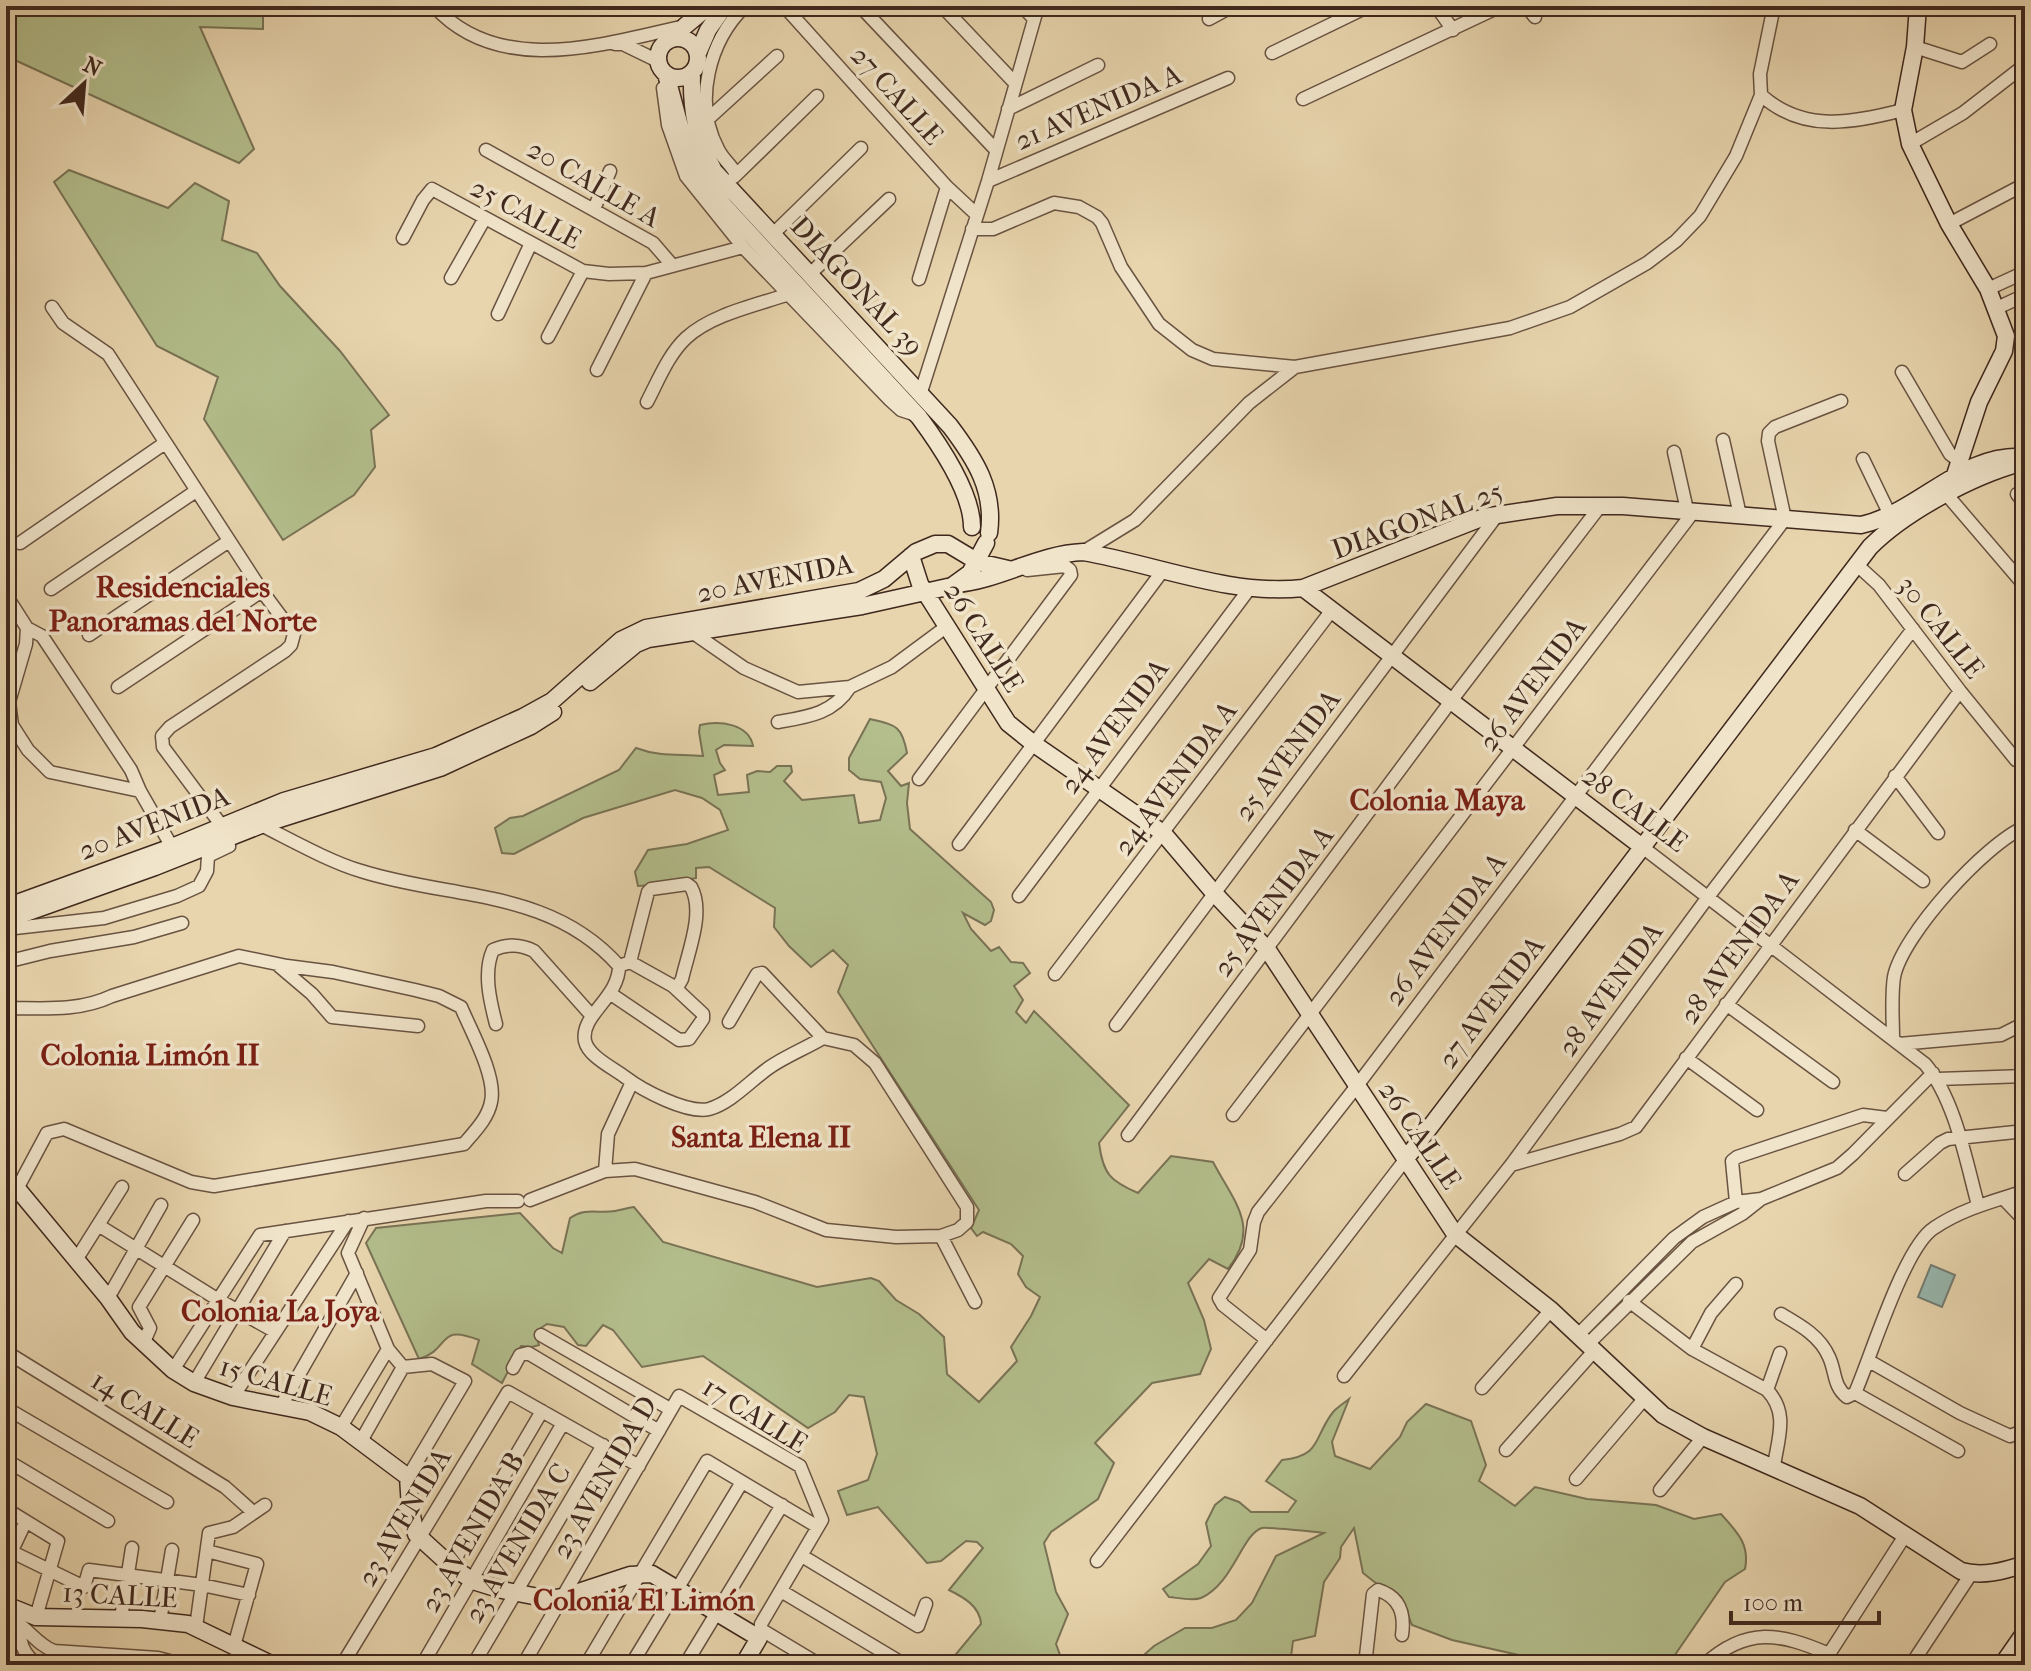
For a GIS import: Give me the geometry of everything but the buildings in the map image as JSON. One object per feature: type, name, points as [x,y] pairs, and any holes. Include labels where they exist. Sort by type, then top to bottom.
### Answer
[{"type":"main road","points":[[709,6],[660,49],[662,69],[680,78],[692,73],[708,30],[725,6]]},
{"type":"main road","points":[[1918,6],[1915,47],[1903,110],[1910,144],[1949,224],[1988,289],[2006,336],[2005,348],[1979,402],[1947,495]]},
{"type":"main road","points":[[676,35],[689,41],[698,53]]},
{"type":"main road","name":"DIAGONAL 39","points":[[662,69],[681,130],[702,179],[919,417],[936,440],[963,491],[971,515],[970,532]]},
{"type":"main road","name":"DIAGONAL 39","points":[[692,73],[694,122],[708,160],[732,182],[773,234],[921,392],[981,470],[990,510],[988,538],[978,562]]},
{"type":"main road","points":[[949,464],[970,453]]},
{"type":"main road","name":"DIAGONAL 25","points":[[956,584],[975,582],[1064,553],[1083,552],[1250,588],[1303,588],[1498,514],[1557,506],[1601,505],[1850,525],[1870,523],[1890,515],[1956,469],[1993,459],[2025,459]]},
{"type":"main road","name":"DIAGONAL 25","points":[[1947,495],[2025,459]]},
{"type":"main road","points":[[963,491],[985,485]]},
{"type":"main road","name":"27 AVENIDA","points":[[1405,1160],[1856,564],[1878,539],[1918,510],[1947,495]]},
{"type":"main road","points":[[1870,523],[1878,539]]},
{"type":"main road","name":"20 AVENIDA","points":[[6,920],[155,867],[284,801],[436,756],[523,717],[552,701],[634,632],[859,591],[884,579],[928,546],[948,544],[970,532]]},
{"type":"main road","points":[[948,544],[978,562],[956,584]]},
{"type":"main road","name":"26 CALLE","points":[[911,556],[925,592],[1008,723],[1163,833],[1267,949],[1455,1234],[1551,1310],[1663,1415],[1703,1437],[1860,1506],[1944,1562],[1971,1574]]},
{"type":"main road","name":"DIAGONAL 25","points":[[978,562],[1008,569]]},
{"type":"main road","name":"20 AVENIDA","points":[[6,907],[172,847],[261,825],[440,768],[531,726],[559,709],[636,644],[648,639],[862,606],[956,584]]},
{"type":"main road","name":"28 CALLE","points":[[1303,588],[1641,846]]},
{"type":"main road","name":"15 CALLE","points":[[6,1175],[143,1344],[173,1370],[194,1383],[233,1397],[310,1412],[341,1427],[408,1477]]},
{"type":"main road","points":[[408,1477],[413,1528],[420,1539],[473,1581],[549,1599],[640,1573],[660,1577],[717,1612],[760,1633],[743,1665]]},
{"type":"main road","points":[[1971,1574],[2000,1572],[2025,1564]]},
{"type":"main road","name":"13 CALLE","points":[[14,1613],[36,1617],[121,1618],[196,1627],[273,1665]]},
{"type":"main road","points":[[2002,1665],[2025,1632]]},
{"type":"street","points":[[434,6],[463,29],[493,44],[557,51],[646,34],[676,35]]},
{"type":"street","name":"DIAGONAL 39","points":[[732,182],[708,119],[707,90],[710,63],[719,40],[745,6]]},
{"type":"street","name":"27 CALLE","points":[[784,6],[947,187],[976,214]]},
{"type":"street","points":[[860,6],[995,149]]},
{"type":"street","points":[[942,6],[1015,83]]},
{"type":"street","points":[[921,392],[988,181],[1036,12],[1022,6]]},
{"type":"street","points":[[1209,19],[1233,6]]},
{"type":"street","points":[[1272,53],[1369,6]]},
{"type":"street","points":[[1436,6],[1453,30]]},
{"type":"street","points":[[1303,99],[1501,6]]},
{"type":"street","points":[[1526,6],[1535,17]]},
{"type":"street","points":[[972,229],[993,229],[1054,203],[1079,207],[1099,219],[1121,267],[1159,324],[1198,354],[1213,359],[1295,367],[1492,332],[1530,322],[1570,307],[1647,263],[1682,235],[1710,202],[1736,156],[1761,95],[1760,74],[1774,6]]},
{"type":"street","points":[[646,34],[676,35]]},
{"type":"street","points":[[600,44],[623,44],[662,69],[659,76],[665,94],[668,125],[686,176],[743,247],[896,405],[919,417]]},
{"type":"street","points":[[1915,47],[1964,62],[1990,44]]},
{"type":"street","points":[[708,119],[777,56]]},
{"type":"street","points":[[1008,109],[1098,65]]},
{"type":"street","points":[[1910,144],[1963,113],[2025,65]]},
{"type":"street","name":"21 AVENIDA A","points":[[988,181],[1228,78]]},
{"type":"street","points":[[1761,95],[1788,113],[1829,124],[1903,110]]},
{"type":"street","points":[[732,182],[817,96]]},
{"type":"street","points":[[773,234],[861,148]]},
{"type":"street","name":"20 CALLE A","points":[[486,150],[653,243],[672,265]]},
{"type":"street","points":[[594,209],[610,171]]},
{"type":"street","points":[[1949,224],[2025,184]]},
{"type":"street","points":[[919,279],[947,187]]},
{"type":"street","name":"25 CALLE","points":[[403,238],[432,189],[583,271],[646,273],[743,247]]},
{"type":"street","points":[[811,273],[889,199]]},
{"type":"street","points":[[451,278],[485,218]]},
{"type":"street","points":[[498,314],[531,243]]},
{"type":"street","points":[[548,337],[583,271]]},
{"type":"street","points":[[1988,289],[2025,272]]},
{"type":"street","points":[[597,370],[646,273]]},
{"type":"street","points":[[647,402],[665,367],[686,338],[714,321],[789,294]]},
{"type":"street","points":[[1997,308],[2025,295]]},
{"type":"street","points":[[52,307],[63,323],[108,354],[262,591],[294,634],[291,645],[170,727],[162,736],[163,747],[225,832]]},
{"type":"street","points":[[902,371],[919,371],[930,362]]},
{"type":"street","points":[[1083,552],[1135,520],[1249,403],[1295,367]]},
{"type":"street","points":[[1902,372],[1956,469]]},
{"type":"street","points":[[1785,519],[1768,441],[1769,433],[1775,427],[1841,401]]},
{"type":"street","points":[[1723,440],[1740,515]]},
{"type":"street","points":[[20,543],[165,443]]},
{"type":"street","points":[[1674,452],[1691,511]]},
{"type":"street","points":[[1863,459],[1890,515]]},
{"type":"street","points":[[51,589],[196,491]]},
{"type":"street","points":[[1947,495],[2025,586]]},
{"type":"street","name":"25 AVENIDA A","points":[[1128,1135],[1601,505]]},
{"type":"street","name":"26 AVENIDA","points":[[1233,1115],[1691,511]]},
{"type":"street","name":"25 AVENIDA","points":[[1116,1025],[1498,514]]},
{"type":"street","name":"26 AVENIDA A","points":[[1267,1340],[1223,1305],[1219,1298],[1250,1250],[1258,1212],[1785,519]]},
{"type":"street","points":[[89,635],[229,541]]},
{"type":"street","name":"30 CALLE","points":[[1856,564],[1879,585],[2016,760]]},
{"type":"street","points":[[919,779],[1070,577],[1070,570],[1065,566],[1018,571],[1008,569]]},
{"type":"street","points":[[959,844],[1164,569]]},
{"type":"street","name":"24 AVENIDA","points":[[1019,896],[1250,588]]},
{"type":"street","points":[[118,687],[262,591]]},
{"type":"street","points":[[6,596],[27,628],[42,636],[131,770],[172,847]]},
{"type":"street","name":"24 AVENIDA A","points":[[1055,974],[1332,610]]},
{"type":"street","points":[[692,632],[744,668],[798,692],[850,687],[892,667],[946,627]]},
{"type":"street","points":[[27,628],[26,644],[12,664],[9,702],[12,725],[28,750],[50,772],[140,791]]},
{"type":"street","name":"28 AVENIDA","points":[[1344,1376],[1511,1165],[1708,897],[1913,629]]},
{"type":"street","points":[[778,722],[817,715],[842,700],[850,687]]},
{"type":"street","name":"28 AVENIDA A","points":[[1511,1165],[1636,1127],[1960,691]]},
{"type":"street","points":[[1895,776],[1938,833]]},
{"type":"street","points":[[261,825],[360,871],[548,913],[625,964],[673,986],[703,1014],[703,1019],[686,1041],[679,1040],[611,994]]},
{"type":"street","points":[[2025,827],[2009,834],[1989,850],[1914,933],[1894,977],[1896,1042],[2001,1035],[2025,1023]]},
{"type":"street","points":[[1855,830],[1923,881]]},
{"type":"street","name":"20 AVENIDA","points":[[6,929],[104,918],[177,896],[199,886],[207,871],[208,856],[229,846],[225,832]]},
{"type":"street","name":"28 CALLE","points":[[1641,846],[1936,1076]]},
{"type":"street","points":[[673,986],[678,986],[682,979],[695,923],[695,896],[687,884],[648,892],[625,964],[611,994],[592,1016],[585,1030],[589,1051],[632,1082],[680,1106],[709,1109],[772,1066],[823,1038]]},
{"type":"street","points":[[6,962],[134,937],[182,923]]},
{"type":"street","points":[[496,1024],[488,960],[493,950],[503,945],[526,947],[534,951],[592,1016]]},
{"type":"street","points":[[6,1008],[72,1008],[95,1004],[239,956],[333,972],[439,996],[461,1007],[490,1076],[492,1100],[485,1116],[464,1144],[214,1186],[191,1182],[64,1129],[47,1133],[17,1189]]},
{"type":"street","points":[[276,963],[312,994],[332,1017],[418,1026]]},
{"type":"street","points":[[173,1370],[257,1238],[263,1234],[486,1201],[524,1201],[605,1171],[635,1169],[755,1202],[826,1230],[896,1237],[941,1236],[958,1230],[967,1222],[967,1207],[875,1063],[854,1045],[823,1038],[758,972],[729,1022]]},
{"type":"street","points":[[1726,1004],[1833,1082]]},
{"type":"street","points":[[1686,1058],[1757,1110]]},
{"type":"street","points":[[1936,1076],[1960,1139],[1978,1205]]},
{"type":"street","points":[[1506,1450],[1586,1344],[1674,1238],[1703,1217],[1736,1202],[1761,1199],[1837,1168],[1887,1118],[1936,1076],[2025,1076]]},
{"type":"street","points":[[2005,1078],[2008,1084],[2025,1084]]},
{"type":"street","points":[[605,1171],[608,1134],[632,1082]]},
{"type":"street","points":[[1736,1202],[1732,1161],[1737,1157],[1870,1114],[1887,1118]]},
{"type":"street","points":[[1905,1174],[1940,1143],[2025,1131]]},
{"type":"street","name":"27 AVENIDA","points":[[1097,1561],[1405,1160]]},
{"type":"street","points":[[76,1260],[122,1187]]},
{"type":"street","points":[[1781,1314],[1815,1336],[1829,1356],[1838,1389],[1847,1397],[1855,1393],[1880,1327],[1914,1252],[1932,1229],[1978,1205],[2025,1191]]},
{"type":"street","points":[[2003,1198],[2025,1221]]},
{"type":"street","points":[[1586,1344],[1692,1242],[1742,1214],[1761,1199]]},
{"type":"street","points":[[108,1298],[161,1205]]},
{"type":"street","points":[[364,1218],[347,1251],[388,1349],[403,1367]]},
{"type":"street","points":[[143,1344],[150,1328],[139,1307],[193,1220]]},
{"type":"street","points":[[233,1397],[348,1221]]},
{"type":"street","points":[[98,1225],[274,1331]]},
{"type":"street","points":[[194,1383],[285,1231]]},
{"type":"street","points":[[941,1236],[975,1302]]},
{"type":"street","points":[[281,1406],[357,1273]]},
{"type":"street","points":[[1692,1349],[1711,1313],[1736,1284]]},
{"type":"street","points":[[1629,1301],[1692,1349],[1767,1390],[1775,1399],[1781,1414],[1774,1466]]},
{"type":"street","points":[[1482,1388],[1551,1310]]},
{"type":"street","points":[[541,1335],[670,1409]]},
{"type":"street","points":[[341,1427],[388,1349]]},
{"type":"street","points":[[513,1368],[520,1355],[528,1353],[659,1431]]},
{"type":"street","points":[[1767,1390],[1780,1353]]},
{"type":"street","name":"14 CALLE","points":[[7,1355],[225,1487],[253,1512]]},
{"type":"street","points":[[1869,1361],[1960,1413],[2010,1436],[2025,1430]]},
{"type":"street","points":[[403,1367],[432,1364],[465,1383],[408,1477]]},
{"type":"street","points":[[361,1441],[403,1367]]},
{"type":"street","name":"23 AVENIDA","points":[[342,1665],[506,1394],[510,1393],[542,1411]]},
{"type":"street","points":[[1855,1393],[1958,1451]]},
{"type":"street","name":"23 AVENIDA D","points":[[523,1665],[679,1396]]},
{"type":"street","name":"17 CALLE","points":[[679,1396],[800,1466],[820,1524]]},
{"type":"street","points":[[1576,1479],[1644,1399]]},
{"type":"street","points":[[6,1408],[167,1502]]},
{"type":"street","points":[[451,1566],[542,1411],[639,1466]]},
{"type":"street","name":"23 AVENIDA B","points":[[422,1665],[563,1423]]},
{"type":"street","points":[[1660,1490],[1703,1437]]},
{"type":"street","name":"23 AVENIDA C","points":[[473,1665],[603,1445]]},
{"type":"street","points":[[6,1460],[108,1521]]},
{"type":"street","points":[[586,1665],[707,1461],[820,1524],[760,1633],[820,1665]]},
{"type":"street","points":[[631,1665],[742,1482]]},
{"type":"street","points":[[196,1627],[210,1532],[233,1527],[265,1505]]},
{"type":"street","points":[[685,1665],[782,1505]]},
{"type":"street","points":[[6,1509],[58,1541],[36,1617]]},
{"type":"street","points":[[25,1523],[8,1554],[84,1587],[89,1570],[202,1585],[249,1595]]},
{"type":"street","points":[[1704,1665],[1724,1649],[1759,1637],[1778,1636],[1797,1640],[1826,1660],[1906,1534]]},
{"type":"street","points":[[121,1618],[132,1548]]},
{"type":"street","points":[[160,1621],[172,1550]]},
{"type":"street","points":[[207,1551],[257,1563],[234,1646]]},
{"type":"street","points":[[802,1556],[918,1626],[926,1604]]},
{"type":"street","points":[[1911,1665],[1971,1574]]},
{"type":"street","points":[[1365,1665],[1373,1594],[1378,1590],[1397,1600],[1405,1618],[1402,1635]]},
{"type":"street","points":[[781,1591],[905,1665]]},
{"type":"street","points":[[14,1613],[20,1646],[29,1659],[38,1665]]},
{"type":"street","points":[[14,1613],[43,1647],[54,1651],[158,1658],[185,1665]]},
{"type":"green space","points":[[6,6],[263,6],[263,29],[200,27],[254,149],[239,163],[6,56]]},
{"type":"green space","points":[[69,170],[168,208],[195,183],[229,201],[222,240],[257,253],[280,286],[340,351],[389,415],[371,430],[375,467],[354,495],[283,540],[204,419],[218,377],[157,346],[54,182]]},
{"type":"green space","points":[[870,719],[891,725],[903,737],[907,753],[888,771],[901,786],[909,783],[907,803],[910,829],[991,902],[994,910],[991,921],[985,925],[963,913],[971,929],[991,951],[999,947],[1011,962],[1023,963],[1030,973],[1014,986],[1023,1000],[1016,1012],[1026,1023],[1034,1011],[1129,1105],[1099,1143],[1110,1175],[1138,1193],[1171,1156],[1213,1162],[1241,1215],[1243,1240],[1228,1269],[1209,1259],[1188,1283],[1204,1320],[1211,1349],[1200,1374],[1152,1383],[1095,1443],[1114,1463],[1098,1499],[1051,1532],[1044,1543],[1056,1592],[1068,1614],[1056,1644],[1063,1663],[1069,1665],[947,1665],[981,1624],[974,1607],[949,1590],[983,1548],[977,1542],[966,1541],[941,1561],[927,1563],[878,1507],[847,1515],[838,1491],[868,1480],[877,1454],[864,1397],[849,1395],[835,1412],[808,1428],[703,1356],[642,1367],[613,1330],[603,1325],[586,1346],[578,1345],[564,1327],[547,1324],[535,1332],[539,1345],[521,1346],[502,1383],[472,1364],[479,1340],[456,1334],[419,1359],[366,1243],[376,1228],[520,1213],[553,1248],[562,1253],[570,1218],[587,1212],[634,1207],[663,1242],[817,1287],[871,1278],[879,1281],[896,1300],[919,1314],[944,1337],[947,1374],[979,1402],[1017,1361],[1011,1347],[1040,1297],[1026,1287],[1018,1274],[1023,1256],[1011,1244],[983,1232],[977,1236],[971,1228],[979,1210],[838,992],[848,965],[833,950],[811,967],[774,927],[775,908],[709,867],[696,868],[696,878],[638,886],[635,872],[648,850],[687,844],[728,830],[720,810],[702,798],[675,790],[583,818],[514,854],[502,853],[495,828],[510,818],[523,816],[619,770],[636,748],[661,754],[703,756],[700,725],[716,723],[740,728],[753,746],[724,745],[716,750],[725,770],[714,775],[718,795],[749,792],[747,775],[757,771],[770,772],[777,766],[791,766],[792,772],[784,781],[802,800],[854,795],[859,823],[880,820],[886,798],[881,782],[860,779],[849,770],[849,758]]},
{"type":"green space","points":[[1349,1399],[1332,1442],[1335,1456],[1370,1469],[1400,1437],[1407,1422],[1426,1404],[1471,1421],[1486,1465],[1479,1481],[1515,1506],[1535,1487],[1587,1499],[1656,1505],[1694,1519],[1721,1514],[1744,1545],[1745,1569],[1725,1582],[1668,1665],[1537,1665],[1523,1656],[1452,1640],[1412,1625],[1401,1597],[1363,1573],[1354,1528],[1324,1582],[1315,1636],[1293,1641],[1290,1665],[1096,1665],[1112,1660],[1136,1662],[1154,1646],[1185,1628],[1212,1628],[1236,1620],[1252,1603],[1276,1556],[1324,1533],[1262,1528],[1255,1532],[1221,1582],[1201,1598],[1169,1597],[1163,1589],[1198,1564],[1211,1546],[1206,1523],[1215,1505],[1225,1497],[1239,1502],[1251,1512],[1288,1512],[1296,1501],[1266,1481],[1282,1460],[1295,1458],[1311,1449],[1327,1420]]},
{"type":"water","points":[[1931,1265],[1955,1275],[1942,1307],[1918,1297]]},
{"type":"district","name":"Residenciales Panoramas del Norte","points":[[183,604]]},
{"type":"district","name":"Colonia Maya","points":[[1437,800]]},
{"type":"district","name":"Colonia Limón II","points":[[150,1055]]},
{"type":"district","name":"Santa Elena II","points":[[761,1137]]},
{"type":"district","name":"Colonia La Joya","points":[[280,1311]]},
{"type":"district","name":"Colonia El Limón","points":[[644,1600]]}]
